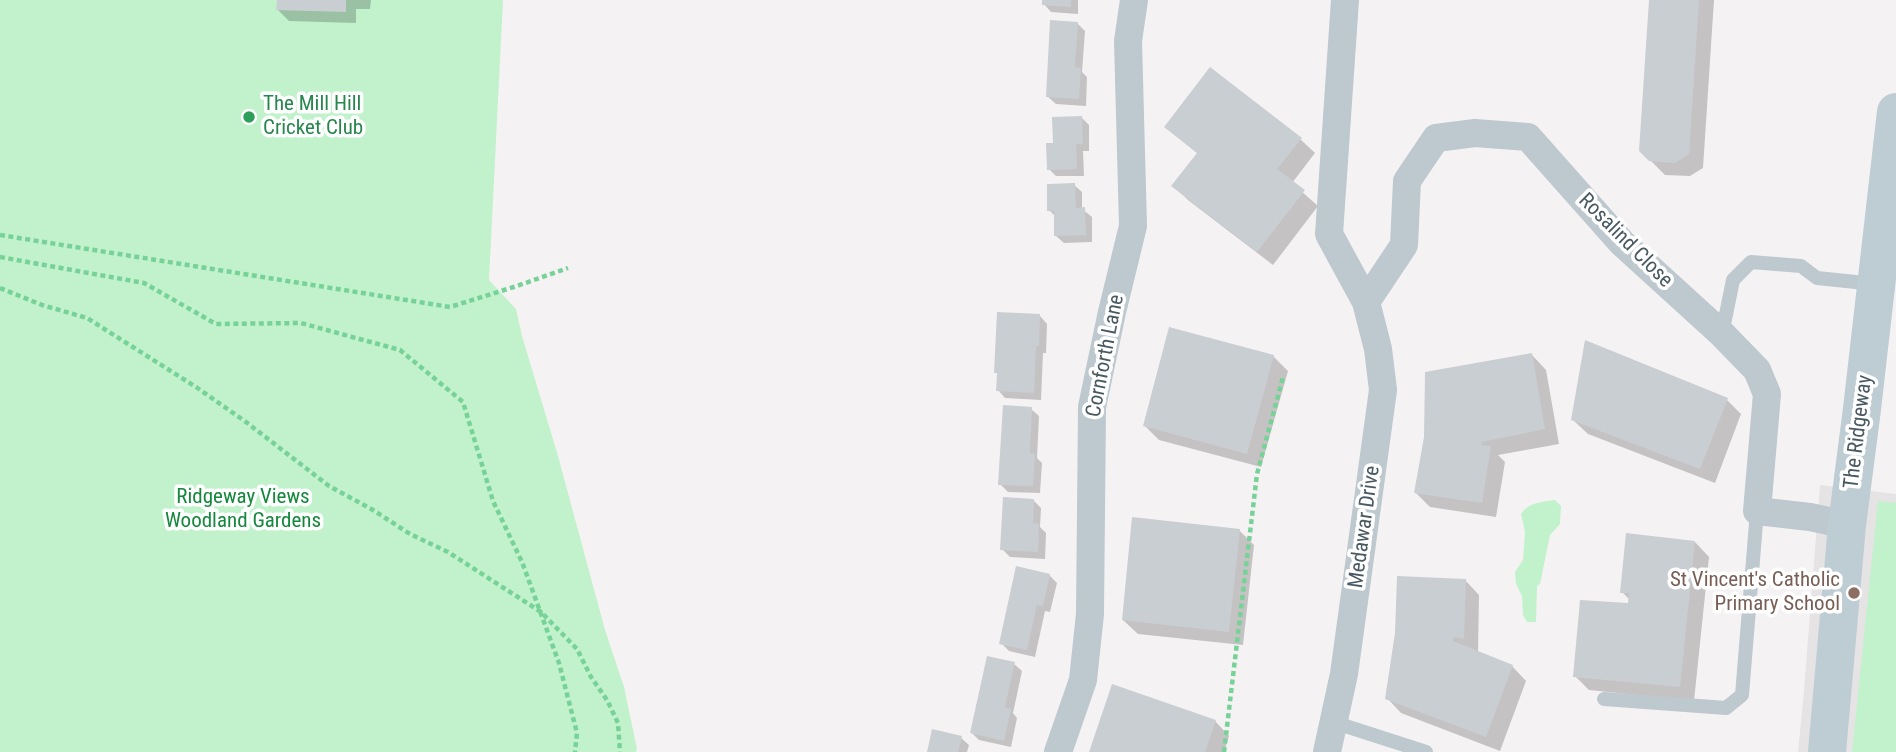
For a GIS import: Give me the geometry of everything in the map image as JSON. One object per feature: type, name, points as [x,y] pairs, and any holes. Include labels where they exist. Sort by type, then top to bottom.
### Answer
[{"type":"main road","name":"The Ridgeway","points":[[1827,752],[1847,525],[1896,113]]},
{"type":"street","name":"Cornforth Lane","points":[[1058,752],[1083,680],[1090,614],[1092,407],[1133,226],[1128,41],[1133,0]]},
{"type":"street","points":[[1345,0],[1329,234],[1366,302]]},
{"type":"street","name":"Rosalind Close","points":[[1366,302],[1404,245],[1408,181],[1436,138],[1475,133],[1528,137],[1622,243],[1722,334],[1757,370],[1767,394],[1757,511]]},
{"type":"street","name":"Medawar Drive","points":[[1327,752],[1344,674],[1383,390],[1378,349],[1366,302]]},
{"type":"street","points":[[1757,511],[1810,517],[1847,525]]},
{"type":"lane","points":[[1722,334],[1732,280],[1751,262],[1801,265],[1817,278],[1876,284]]},
{"type":"lane","points":[[1604,699],[1726,708],[1742,695],[1757,511]]},
{"type":"lane","points":[[1334,722],[1426,752]]},
{"type":"path","points":[[0,235],[450,307],[568,268]]},
{"type":"path","points":[[0,257],[144,283],[216,324],[301,324],[400,350],[463,402],[493,501],[522,562],[559,663],[577,733],[575,752]]},
{"type":"path","points":[[0,288],[42,305],[87,318],[196,387],[330,486],[410,534],[448,552],[541,612],[577,649],[591,677],[607,700],[618,723],[620,752]]},
{"type":"path","points":[[1224,752],[1257,474],[1283,377]]},
{"type":"shaded area","name":"St Vincent's Catholic Primary School","points":[[1820,485],[1896,494],[1896,752],[1798,752]]},
{"type":"green space","name":"Ridgeway Views Woodland Gardens","points":[[0,0],[503,0],[489,280],[516,309],[605,630],[624,687],[636,752],[0,752]]},
{"type":"green space","points":[[1555,500],[1561,506],[1560,524],[1550,535],[1540,584],[1537,586],[1536,622],[1527,622],[1523,615],[1522,596],[1516,584],[1515,572],[1523,560],[1525,532],[1521,514],[1532,505]]},
{"type":"green space","points":[[1878,501],[1896,503],[1896,752],[1852,752]]},
{"type":"building","points":[[277,0],[346,0],[346,12],[276,10]]},
{"type":"building","points":[[1042,0],[1071,0],[1071,7],[1042,5]]},
{"type":"building","points":[[1649,0],[1699,0],[1689,154],[1675,163],[1649,161],[1639,151]]},
{"type":"building","points":[[1050,20],[1078,22],[1075,67],[1081,68],[1079,99],[1046,97]]},
{"type":"building","points":[[1210,67],[1302,138],[1277,169],[1305,190],[1257,252],[1171,186],[1197,153],[1164,127]]},
{"type":"building","points":[[1082,116],[1083,144],[1076,144],[1077,169],[1047,170],[1046,143],[1053,143],[1052,117]]},
{"type":"building","points":[[1075,183],[1076,208],[1085,207],[1086,235],[1054,236],[1054,211],[1047,211],[1047,184]]},
{"type":"building","points":[[997,312],[1040,314],[1034,393],[996,391],[997,373],[994,373]]},
{"type":"building","points":[[1169,327],[1274,355],[1247,454],[1143,426]]},
{"type":"building","points":[[1585,340],[1728,398],[1700,469],[1571,420]]},
{"type":"building","points":[[1532,353],[1545,429],[1482,442],[1481,445],[1491,446],[1482,503],[1414,493],[1424,437],[1425,372]]},
{"type":"building","points":[[1003,405],[1032,407],[1030,453],[1035,454],[1033,486],[998,485]]},
{"type":"building","points":[[1003,497],[1034,499],[1033,523],[1039,524],[1038,552],[1000,550]]},
{"type":"building","points":[[1132,517],[1240,529],[1229,632],[1122,620]]},
{"type":"building","points":[[1626,533],[1695,541],[1680,687],[1573,677],[1580,600],[1628,603],[1629,593],[1620,593]]},
{"type":"building","points":[[1016,566],[1050,574],[1043,606],[1037,605],[1027,650],[999,644]]},
{"type":"building","points":[[1397,576],[1466,579],[1464,639],[1453,637],[1453,641],[1513,665],[1486,737],[1385,699],[1395,633]]},
{"type":"building","points":[[987,656],[1015,662],[1005,707],[1011,709],[1004,741],[970,733]]},
{"type":"building","points":[[1112,684],[1216,720],[1205,752],[1089,752]]},
{"type":"building","points":[[932,729],[962,736],[958,752],[927,752]]},
{"type":"place","name":"The Mill Hill Cricket Club","points":[[249,117]]},
{"type":"place","name":"St Vincent's Catholic Primary School","points":[[1854,593]]}]
